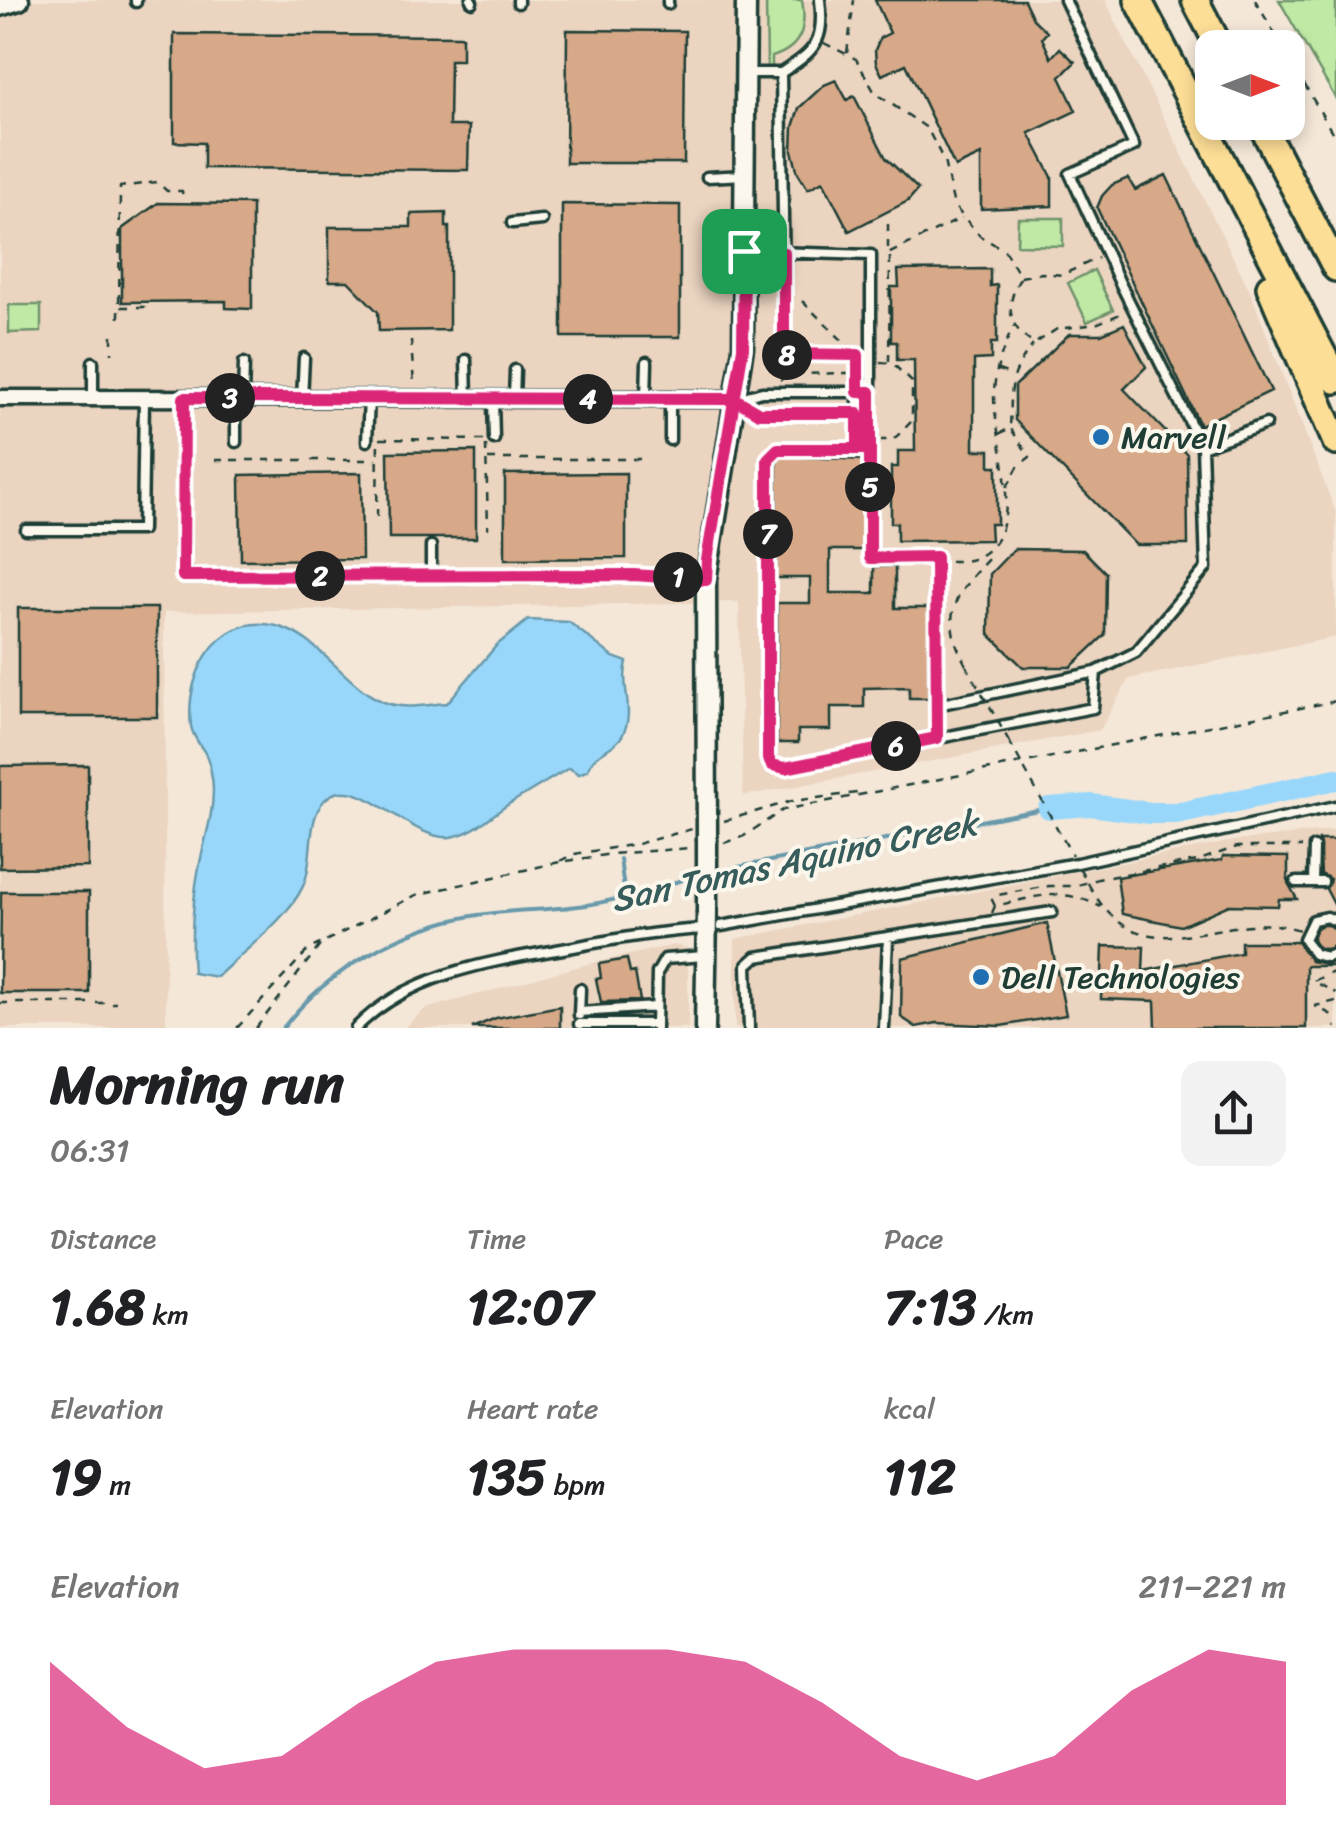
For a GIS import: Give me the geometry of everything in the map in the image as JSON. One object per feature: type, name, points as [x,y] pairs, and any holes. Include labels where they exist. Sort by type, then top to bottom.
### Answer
[{"type":"highway","points":[[1138,0],[1336,380]]},
{"type":"highway","points":[[1194,0],[1210,30]]},
{"type":"highway","points":[[1185,95],[1336,442]]},
{"type":"highway","points":[[1269,140],[1336,268]]},
{"type":"highway","points":[[1282,164],[1336,249]]},
{"type":"street","points":[[0,6],[19,0]]},
{"type":"street","points":[[705,1028],[705,956],[711,923],[706,580],[743,348],[746,0]]},
{"type":"street","points":[[0,398],[735,399]]},
{"type":"lane","points":[[745,73],[781,73],[807,56],[821,30],[820,0]]},
{"type":"lane","points":[[937,705],[1096,672],[1136,652],[1206,568],[1202,447],[1070,174],[1134,146],[1065,0]]},
{"type":"lane","points":[[781,73],[784,354],[870,355]]},
{"type":"lane","points":[[707,177],[745,175]]},
{"type":"lane","points":[[512,222],[542,220]]},
{"type":"lane","points":[[744,251],[870,255],[870,558],[936,557],[937,738]]},
{"type":"lane","points":[[858,355],[858,449]]},
{"type":"lane","points":[[302,399],[304,358]]},
{"type":"lane","points":[[466,360],[467,399]]},
{"type":"lane","points":[[93,362],[93,398]]},
{"type":"lane","points":[[646,399],[647,362]]},
{"type":"lane","points":[[236,442],[244,363]]},
{"type":"lane","points":[[514,399],[515,370]]},
{"type":"lane","points":[[735,399],[762,392],[870,392]]},
{"type":"lane","points":[[26,530],[142,530],[144,398]]},
{"type":"lane","points":[[184,398],[183,576],[634,575],[706,580]]},
{"type":"lane","points":[[367,442],[369,399]]},
{"type":"lane","points":[[494,399],[494,440]]},
{"type":"lane","points":[[670,399],[670,440]]},
{"type":"lane","points":[[735,399],[759,413],[870,413]]},
{"type":"lane","points":[[1202,447],[1266,424]]},
{"type":"lane","points":[[870,449],[778,449],[768,459],[768,758],[772,765],[785,768],[1093,708],[1096,672]]},
{"type":"lane","points":[[431,546],[431,576]]},
{"type":"lane","points":[[356,1028],[404,993],[466,968],[654,932],[1076,863],[1336,806]]},
{"type":"lane","points":[[1296,882],[1318,882],[1314,847]]},
{"type":"lane","points":[[748,1028],[746,964],[756,957],[1052,912]]},
{"type":"lane","points":[[1336,921],[1327,917],[1313,920],[1304,938],[1314,954],[1327,957],[1336,953]]},
{"type":"lane","points":[[884,1028],[888,938]]},
{"type":"lane","points":[[580,989],[579,1026],[656,1026],[657,973],[665,958],[705,956]]},
{"type":"lane","points":[[580,1012],[656,1007]]},
{"type":"path","points":[[846,54],[854,0]]},
{"type":"path","points":[[1255,0],[1272,30]]},
{"type":"path","points":[[818,40],[856,59],[874,94],[927,128],[944,161],[954,206],[980,236],[1004,250],[1021,277]]},
{"type":"path","points":[[1305,85],[1336,139]]},
{"type":"path","points":[[119,318],[120,187],[157,182],[167,191],[182,191],[183,199]]},
{"type":"path","points":[[890,253],[964,218]]},
{"type":"path","points":[[888,224],[890,363]]},
{"type":"path","points":[[1034,344],[1014,326],[1009,310],[1011,294],[1021,277],[1062,275],[1106,254]]},
{"type":"path","points":[[119,307],[144,306],[144,302]]},
{"type":"path","points":[[1005,490],[1020,465],[1030,457],[1010,428],[1009,390],[1013,375],[1034,344],[1057,329],[1104,322],[1132,308]]},
{"type":"path","points":[[950,561],[974,558],[1002,529],[1007,518],[1006,472],[997,435],[994,393],[997,370],[1014,326]]},
{"type":"path","points":[[112,335],[112,353]]},
{"type":"path","points":[[412,340],[414,388]]},
{"type":"path","points":[[880,362],[890,363],[912,382],[912,421],[893,440],[880,440]]},
{"type":"path","points":[[997,370],[1013,375]]},
{"type":"path","points":[[997,435],[1010,428]]},
{"type":"path","points":[[377,517],[378,440],[486,440],[488,529]]},
{"type":"path","points":[[486,459],[647,459]]},
{"type":"path","points":[[215,460],[378,460]]},
{"type":"path","points":[[990,556],[956,598],[951,632],[966,666],[1074,857]]},
{"type":"path","points":[[555,863],[574,854],[637,844],[744,836],[783,810],[1336,701]]},
{"type":"path","points":[[237,1028],[309,949],[416,895],[555,863],[708,839],[738,818],[792,801],[850,792],[864,794]]},
{"type":"path","points":[[988,923],[995,906],[992,900],[998,895],[1049,886],[1075,886],[1197,860],[1237,847],[1314,847]]},
{"type":"path","points":[[1080,870],[1101,907]]},
{"type":"path","points":[[995,906],[1054,893],[1083,898],[1128,927],[1180,938],[1263,922],[1300,930]]},
{"type":"path","points":[[256,1028],[322,944]]},
{"type":"path","points":[[1336,971],[1313,981],[1336,994]]},
{"type":"path","points":[[1336,1001],[1315,1006],[1336,1017]]},
{"type":"path","points":[[0,1002],[116,1004]]},
{"type":"shaded area","points":[[0,0],[1105,0],[1250,291],[1336,513],[1336,637],[1129,679],[1100,730],[743,796],[739,602],[164,612],[166,1028],[0,1028]]},
{"type":"shaded area","points":[[1336,830],[1336,1028],[735,1028],[735,939],[1233,841]]},
{"type":"shaded area","points":[[674,945],[688,948],[688,1028],[404,1028],[425,1009],[588,964]]},
{"type":"green space","points":[[766,0],[802,0],[803,10],[800,36],[790,48],[772,57],[772,68],[767,67]]},
{"type":"green space","points":[[1279,0],[1336,0],[1336,99],[1305,45],[1305,30],[1296,30]]},
{"type":"green space","points":[[1018,218],[1063,218],[1063,246],[1017,245]]},
{"type":"green space","points":[[1094,270],[1113,310],[1087,322],[1068,283]]},
{"type":"green space","points":[[9,305],[41,305],[41,332],[9,333]]},
{"type":"water","points":[[528,620],[569,622],[613,657],[627,662],[628,717],[618,741],[594,759],[588,770],[579,774],[569,768],[474,828],[450,837],[420,830],[358,795],[331,795],[317,812],[308,871],[290,906],[217,977],[193,973],[194,900],[213,790],[208,761],[192,729],[191,704],[194,683],[213,646],[227,633],[245,626],[265,624],[288,630],[371,695],[385,703],[418,706],[447,703],[497,645]]},
{"type":"building","points":[[875,0],[1024,0],[1033,19],[1047,32],[1042,38],[1051,58],[1060,48],[1075,62],[1060,77],[1076,111],[1029,133],[1052,177],[1052,206],[981,209],[981,155],[955,167],[906,64],[882,75],[875,50],[880,38],[890,33]]},
{"type":"building","points":[[567,30],[685,31],[684,163],[566,163]]},
{"type":"building","points":[[174,34],[462,36],[462,60],[450,60],[449,126],[469,126],[468,170],[204,168],[204,143],[174,142]]},
{"type":"building","points":[[836,80],[847,100],[854,96],[886,158],[918,189],[908,201],[849,231],[823,181],[808,189],[798,173],[792,151],[799,108],[824,85]]},
{"type":"building","points":[[1166,175],[1271,391],[1200,425],[1097,208],[1112,185],[1128,178],[1135,190]]},
{"type":"building","points":[[158,203],[252,204],[252,309],[226,308],[226,301],[122,302],[122,229]]},
{"type":"building","points":[[562,204],[680,205],[680,337],[562,337]]},
{"type":"building","points":[[446,213],[449,330],[379,331],[378,312],[348,281],[329,281],[329,227],[411,227],[411,214]]},
{"type":"building","points":[[990,269],[990,286],[997,285],[997,343],[991,343],[991,359],[974,360],[974,450],[990,450],[990,466],[997,466],[997,524],[990,524],[991,540],[897,541],[897,523],[891,523],[891,467],[898,467],[898,451],[915,451],[914,360],[897,360],[897,342],[891,342],[891,287],[899,287],[898,270]]},
{"type":"building","name":"Marvell","points":[[1124,324],[1146,367],[1124,389],[1187,454],[1188,545],[1136,545],[1015,420],[1015,386],[1069,334],[1101,334]]},
{"type":"building","points":[[476,451],[476,538],[389,538],[388,452]]},
{"type":"building","points":[[782,456],[864,460],[864,550],[830,550],[830,593],[874,593],[874,567],[895,566],[895,608],[929,608],[929,698],[909,698],[909,687],[864,688],[864,707],[831,707],[831,730],[798,730],[798,743],[777,743],[777,603],[810,603],[810,578],[776,578],[777,461]]},
{"type":"building","points":[[361,473],[362,559],[241,560],[240,475]]},
{"type":"building","points":[[626,473],[626,558],[505,559],[505,474]]},
{"type":"building","points":[[1014,549],[1083,550],[1106,573],[1105,635],[1071,667],[1023,667],[989,634],[990,574]]},
{"type":"building","points":[[18,608],[157,608],[157,717],[18,717]]},
{"type":"building","points":[[88,765],[88,867],[0,868],[0,766]]},
{"type":"building","points":[[1319,840],[1336,840],[1336,908],[1326,889],[1330,879],[1321,874]]},
{"type":"building","points":[[1223,856],[1288,857],[1288,883],[1297,899],[1279,899],[1278,906],[1229,905],[1181,926],[1122,914],[1117,877],[1222,860]]},
{"type":"building","points":[[1,892],[89,892],[89,993],[0,993]]},
{"type":"building","name":"Dell Technologies","points":[[1047,923],[1066,1015],[1001,1026],[937,1023],[916,1027],[901,1017],[902,958]]},
{"type":"building","points":[[1325,925],[1337,937],[1325,949],[1313,937]]},
{"type":"building","points":[[1241,942],[1297,942],[1311,961],[1336,961],[1336,966],[1306,966],[1306,1028],[1156,1028],[1155,1001],[1101,999],[1103,946],[1144,947],[1143,971],[1241,953]]},
{"type":"building","points":[[627,959],[630,973],[635,972],[640,1001],[601,1002],[596,979],[601,978],[599,964]]},
{"type":"building","points":[[560,1006],[560,1028],[472,1028],[496,1018]]},
{"type":"waterway","name":"San Tomas Aquino Creek","points":[[1049,808],[1091,805],[1181,813],[1336,779]]},
{"type":"waterway","name":"San Tomas Aquino Creek","points":[[712,872],[1049,808]]},
{"type":"waterway","points":[[620,859],[625,896]]},
{"type":"waterway","name":"San Tomas Aquino Creek","points":[[283,1028],[345,969],[423,929],[478,915],[606,901],[703,874]]},
{"type":"place","name":"Marvell","points":[[1101,437]]},
{"type":"place","name":"Dell Technologies","points":[[981,977]]},
{"type":"route","points":[[744,251],[743,348],[735,399],[707,560],[706,580],[634,575],[183,576],[184,398],[735,399],[759,413],[858,413],[858,449],[870,449],[870,558],[936,557],[937,738],[785,768],[772,765],[768,758],[768,459],[778,449],[804,449],[858,449],[870,449],[870,392],[858,392],[858,355],[784,354],[784,253],[744,251]]}]
